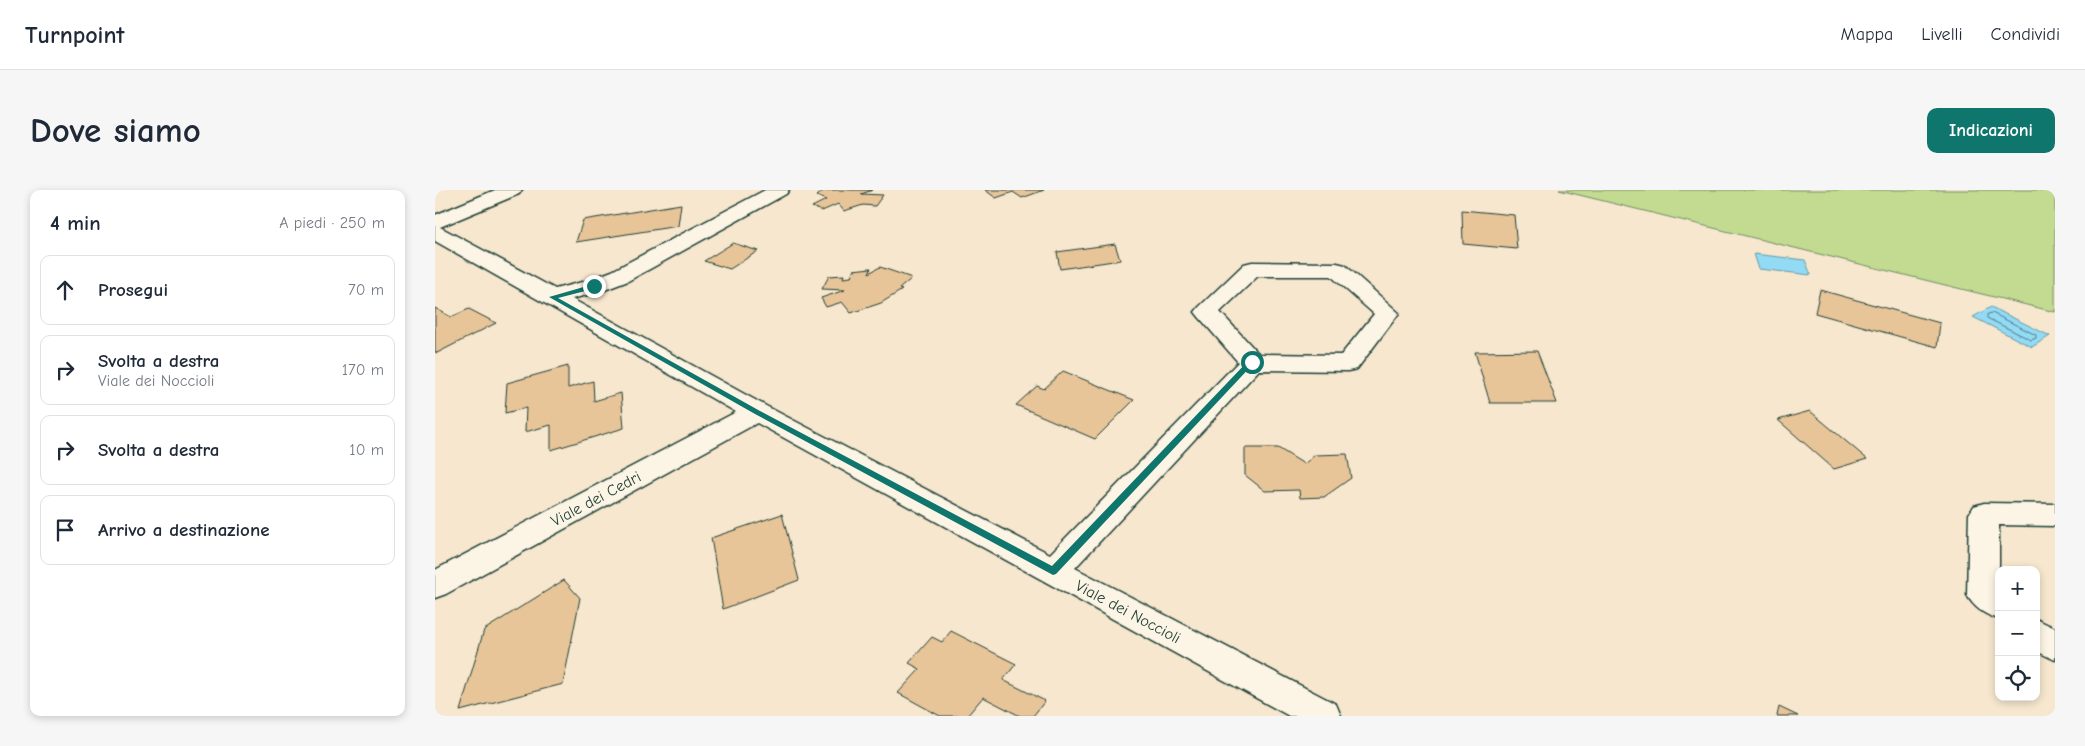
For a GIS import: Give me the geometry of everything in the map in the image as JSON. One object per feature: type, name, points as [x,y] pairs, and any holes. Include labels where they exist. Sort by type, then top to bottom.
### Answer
[{"type":"street","points":[[435,222],[512,190]]},
{"type":"street","points":[[552,297],[594,286],[620,276],[779,190]]},
{"type":"street","name":"Viale dei Noccioli","points":[[435,232],[757,412],[1323,716]]},
{"type":"street","points":[[1053,571],[1252,362],[1348,363],[1387,313],[1337,270],[1252,269],[1207,312],[1252,362]]},
{"type":"street","name":"Viale dei Cedri","points":[[435,585],[757,412]]},
{"type":"street","points":[[1995,603],[1983,595],[1983,514],[2055,515]]},
{"type":"street","points":[[2040,635],[2055,646]]},
{"type":"green space","points":[[1559,190],[2055,190],[2055,312]]},
{"type":"water","points":[[1754,254],[1805,260],[1811,275],[1759,269]]},
{"type":"water","points":[[1991,307],[2050,336],[2032,347],[1973,317]]},
{"type":"building","points":[[873,190],[861,194],[883,195],[875,206],[863,205],[844,211],[838,204],[822,211],[812,207],[826,200],[817,196],[823,191]]},
{"type":"building","points":[[985,190],[1044,190],[1022,198],[1013,192],[996,198]]},
{"type":"building","points":[[681,204],[678,226],[576,242],[583,220]]},
{"type":"building","points":[[1462,210],[1514,215],[1517,249],[1463,244]]},
{"type":"building","points":[[733,243],[758,251],[730,269],[704,261]]},
{"type":"building","points":[[1115,244],[1120,260],[1060,269],[1057,252]]},
{"type":"building","points":[[880,267],[912,278],[899,289],[902,290],[881,303],[851,313],[842,302],[826,307],[821,298],[845,290],[822,289],[829,276],[844,275],[843,278],[851,277],[853,270],[871,268],[869,273]]},
{"type":"building","points":[[1820,290],[1940,323],[1937,347],[1815,313]]},
{"type":"building","points":[[435,308],[451,317],[469,309],[496,323],[437,353],[435,352]]},
{"type":"building","points":[[1537,351],[1557,403],[1490,403],[1475,352]]},
{"type":"building","points":[[568,366],[568,388],[593,381],[594,401],[621,393],[624,428],[551,450],[551,425],[525,432],[526,408],[505,413],[507,383]]},
{"type":"building","points":[[1063,371],[1134,400],[1095,439],[1016,405],[1037,386],[1044,389]]},
{"type":"building","points":[[1810,411],[1867,459],[1834,469],[1778,420]]},
{"type":"building","points":[[1245,448],[1278,448],[1304,464],[1315,455],[1347,454],[1351,478],[1324,497],[1300,498],[1299,490],[1265,491],[1245,475]]},
{"type":"building","points":[[782,514],[799,580],[723,609],[711,538]]},
{"type":"building","points":[[564,580],[580,598],[563,684],[460,711],[484,630]]},
{"type":"building","points":[[951,631],[1016,664],[1003,680],[1045,701],[1033,716],[1020,716],[983,697],[967,716],[940,716],[898,693],[920,669],[909,663],[932,637],[942,642]]},
{"type":"building","points":[[1779,707],[1798,716],[1777,716]]},
{"type":"route","points":[[594,286],[552,297],[757,412],[1053,571],[1252,362]]}]
